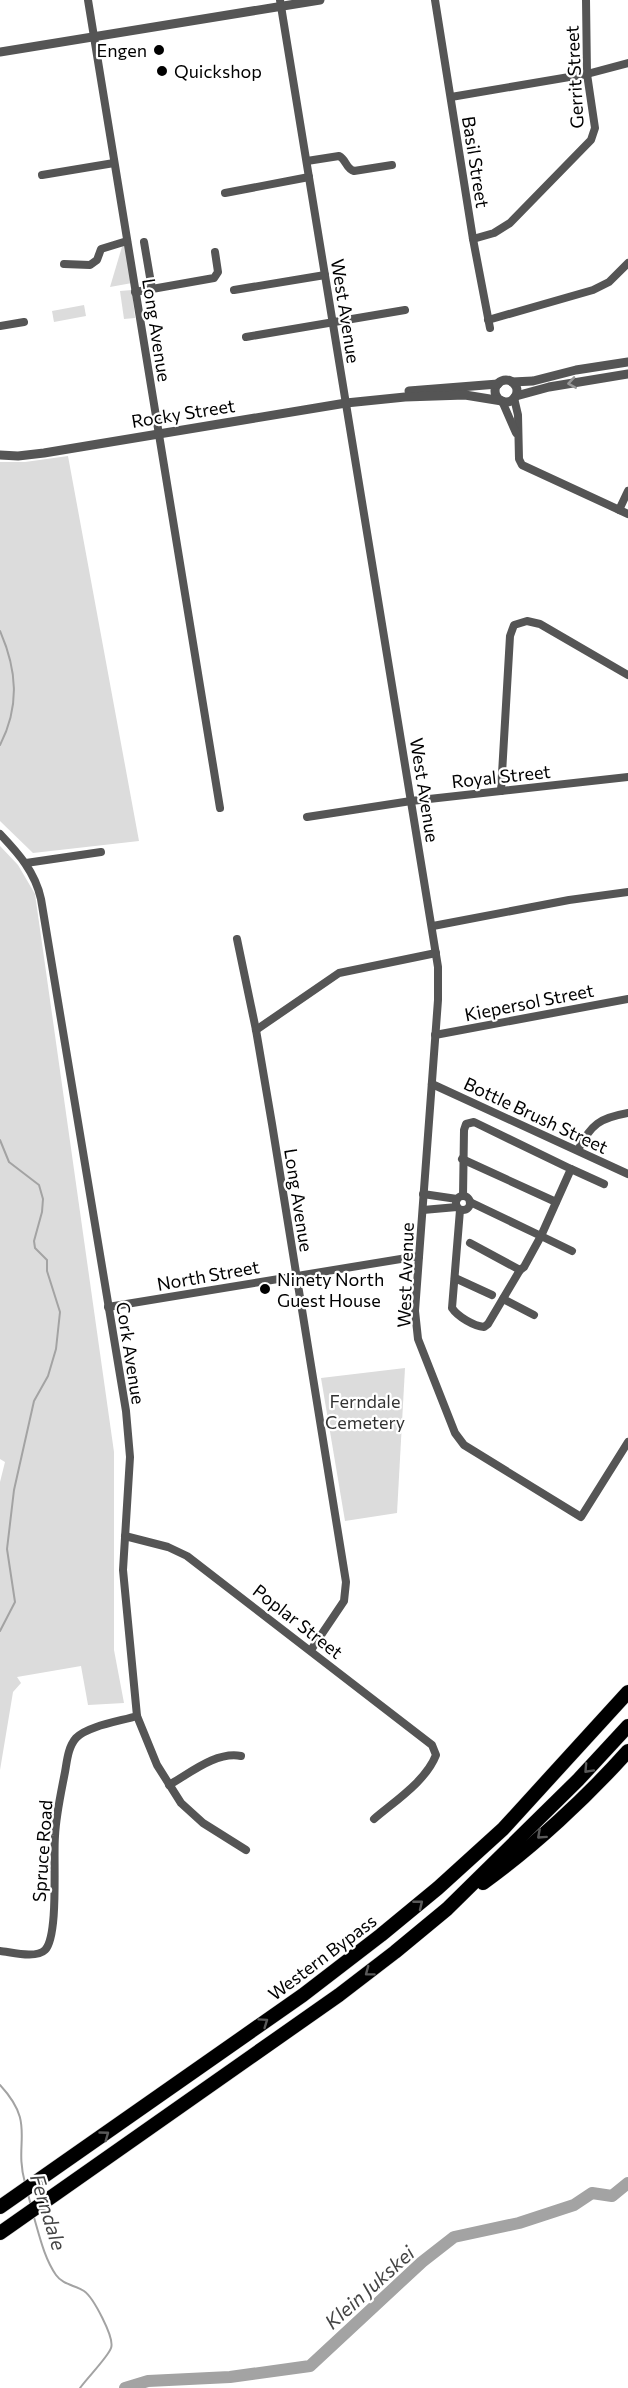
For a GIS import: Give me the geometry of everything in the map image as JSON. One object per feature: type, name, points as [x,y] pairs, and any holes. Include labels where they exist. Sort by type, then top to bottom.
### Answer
[{"type":"highway","name":"Western Bypass","points":[[2,2206],[303,1995],[381,1935],[438,1888],[503,1829],[628,1692]]},
{"type":"highway","points":[[447,1909],[578,1780],[628,1726]]},
{"type":"highway","points":[[0,2232],[351,1986],[521,1853],[628,1751]]},
{"type":"street","name":"Long Avenue","points":[[88,0],[220,808]]},
{"type":"street","points":[[0,52],[281,3],[320,0]]},
{"type":"street","name":"Basil Street","points":[[435,0],[473,239],[489,324],[593,290],[609,282],[628,263]]},
{"type":"street","name":"Gerrit Street","points":[[473,239],[494,233],[510,223],[591,140],[595,128],[588,74],[586,0]]},
{"type":"street","name":"West Avenue","points":[[281,3],[436,953],[438,978],[435,1035],[416,1330],[459,1439],[471,1450],[581,1517],[628,1442]]},
{"type":"street","points":[[451,97],[588,74],[628,63]]},
{"type":"street","points":[[307,161],[339,156],[343,158],[351,171],[392,165]]},
{"type":"street","points":[[42,175],[114,163]]},
{"type":"street","points":[[225,193],[309,177]]},
{"type":"street","points":[[64,264],[90,266],[97,260],[101,249],[127,241]]},
{"type":"street","points":[[144,242],[152,289]]},
{"type":"street","points":[[135,292],[214,278],[218,272],[215,252]]},
{"type":"street","points":[[234,290],[325,275]]},
{"type":"street","points":[[246,337],[405,310]]},
{"type":"street","points":[[0,326],[24,322]]},
{"type":"street","points":[[519,440],[502,401],[496,393],[498,384],[504,381],[533,381],[576,370],[628,362]]},
{"type":"street","points":[[502,401],[508,402],[515,397],[549,387],[628,374]]},
{"type":"street","points":[[512,382],[516,388],[519,459],[528,469],[628,514]]},
{"type":"street","name":"Rocky Street","points":[[346,403],[350,400],[411,391],[498,384]]},
{"type":"street","name":"Rocky Street","points":[[0,455],[26,455],[346,403],[405,397],[465,395],[502,401]]},
{"type":"street","points":[[619,510],[628,491]]},
{"type":"street","points":[[501,791],[510,636],[514,625],[526,621],[540,624],[628,675]]},
{"type":"street","name":"Royal Street","points":[[307,817],[411,801],[628,777]]},
{"type":"street","name":"Cork Avenue","points":[[0,834],[26,863],[36,882],[41,899],[130,1443],[123,1581],[137,1716],[151,1753],[181,1803],[194,1815],[246,1850]]},
{"type":"street","points":[[26,863],[101,852]]},
{"type":"street","points":[[433,926],[569,900],[628,892]]},
{"type":"street","name":"Long Avenue","points":[[237,939],[256,1030],[346,1582],[344,1601],[311,1650]]},
{"type":"street","points":[[256,1030],[339,973],[436,953]]},
{"type":"street","name":"Kiepersol Street","points":[[435,1035],[628,999]]},
{"type":"street","name":"Bottle Brush Street","points":[[432,1083],[628,1174]]},
{"type":"street","points":[[578,1150],[589,1130],[597,1123],[607,1117],[628,1113]]},
{"type":"street","points":[[571,1169],[541,1236],[486,1326],[477,1326],[453,1310],[464,1127],[474,1122],[604,1184]]},
{"type":"street","points":[[462,1159],[556,1202]]},
{"type":"street","points":[[423,1194],[459,1203],[466,1210],[470,1202]]},
{"type":"street","points":[[423,1210],[459,1203],[468,1198],[470,1202],[572,1251]]},
{"type":"street","points":[[470,1243],[520,1270]]},
{"type":"street","name":"North Street","points":[[108,1307],[419,1256]]},
{"type":"street","points":[[455,1278],[492,1295]]},
{"type":"street","points":[[503,1299],[534,1315]]},
{"type":"street","name":"Poplar Street","points":[[125,1536],[168,1547],[187,1556],[432,1745],[436,1755],[432,1764],[374,1819]]},
{"type":"street","name":"Spruce Road","points":[[0,1952],[35,1954],[43,1952],[47,1946],[53,1921],[56,1825],[70,1749],[76,1738],[83,1732],[137,1716]]},
{"type":"street","points":[[169,1785],[219,1758],[229,1754],[241,1756]]},
{"type":"green space","points":[[124,240],[132,283],[110,287]]},
{"type":"green space","points":[[132,290],[135,318],[124,319],[120,291]]},
{"type":"green space","points":[[84,305],[86,316],[54,322],[52,311]]},
{"type":"green space","points":[[68,456],[139,841],[33,853],[0,821],[0,462],[25,462]]},
{"type":"green space","points":[[0,846],[18,865],[35,894],[114,1452],[114,1650],[124,1703],[88,1705],[81,1666],[17,1677],[21,1683],[13,1692],[0,1770],[0,1482],[5,1462],[0,1459]]},
{"type":"green space","name":"Ferndale Cemetery","points":[[405,1368],[397,1513],[345,1521],[321,1378]]},
{"type":"waterway","name":"Ferndale","points":[[0,631],[10,660],[14,688],[11,716],[0,745]]},
{"type":"waterway","name":"Ferndale","points":[[0,1140],[9,1162],[39,1185],[43,1199],[34,1241],[35,1248],[47,1260],[47,1271],[60,1312],[56,1349],[48,1376],[34,1401],[14,1490],[7,1549],[15,1602],[0,1631]]},
{"type":"waterway","name":"Ferndale","points":[[0,2085],[18,2111],[21,2122],[21,2155],[25,2183]]},
{"type":"waterway","name":"Klein Jukskei","points":[[125,2388],[148,2381],[230,2377],[310,2366],[422,2262],[454,2237],[519,2223],[574,2205],[592,2193],[612,2196],[628,2183]]},
{"type":"waterway","name":"Ferndale","points":[[28,2194],[31,2206]]},
{"type":"waterway","name":"Ferndale","points":[[33,2214],[45,2254],[56,2275],[62,2281],[88,2295],[110,2336],[109,2352],[80,2388]]},
{"type":"place","name":"Engen","points":[[159,50]]},
{"type":"place","name":"Quickshop","points":[[162,71]]},
{"type":"place","name":"Ninety North Guest House","points":[[265,1289]]}]
